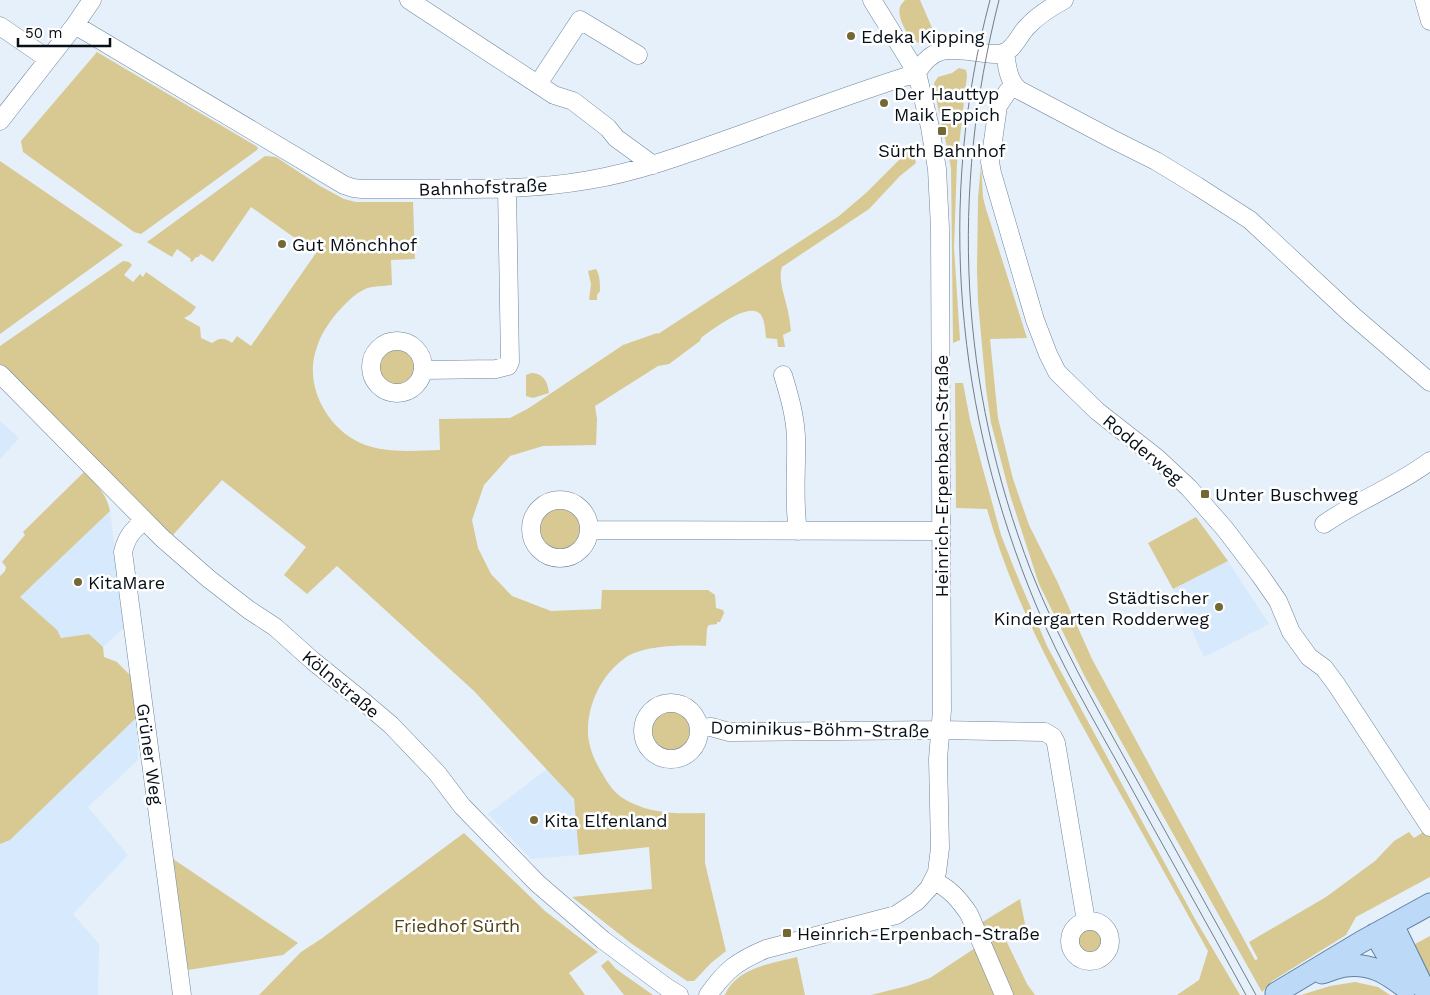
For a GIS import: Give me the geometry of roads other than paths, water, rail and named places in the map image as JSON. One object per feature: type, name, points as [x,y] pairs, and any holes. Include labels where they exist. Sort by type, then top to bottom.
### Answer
[{"type":"main road","points":[[1274,994],[1430,904]]},
{"type":"main road","points":[[1384,929],[1409,992]]},
{"type":"main road","points":[[1384,929],[1427,995]]},
{"type":"main road","points":[[1274,994],[1343,966],[1370,966],[1387,974],[1409,992]]},
{"type":"street","points":[[0,120],[75,25],[92,0]]},
{"type":"street","points":[[409,0],[554,95],[573,101],[608,128],[616,138],[653,164]]},
{"type":"street","points":[[917,73],[927,58],[942,50],[992,54],[1004,52],[1011,48],[1027,27],[1064,0]]},
{"type":"street","points":[[1424,0],[1430,21]]},
{"type":"street","name":"Heinrich-Erpenbach-Straße","points":[[708,995],[720,978],[747,956],[784,943],[896,915],[917,901],[934,881],[937,872],[940,848],[938,759],[942,710],[941,318],[938,187],[930,127],[917,73],[876,1]]},
{"type":"street","points":[[538,84],[580,20],[638,55]]},
{"type":"street","name":"Bahnhofstraße","points":[[75,25],[344,185],[362,189],[507,188],[570,184],[620,174],[678,157],[851,94],[917,73]]},
{"type":"street","points":[[0,26],[48,59]]},
{"type":"street","points":[[1004,52],[1013,85],[1019,90],[1156,161],[1250,220],[1352,315],[1430,382]]},
{"type":"street","name":"Rodderweg","points":[[1013,85],[998,106],[990,162],[1035,320],[1053,365],[1057,372],[1081,396],[1176,475],[1225,529],[1278,602],[1291,632],[1304,651],[1324,668],[1336,684],[1429,824]]},
{"type":"street","points":[[424,370],[496,368],[508,366],[510,362],[507,188]]},
{"type":"street","name":"Kölnstraße","points":[[0,374],[162,538],[209,579],[249,610],[275,627],[391,725],[437,773],[462,806],[536,883],[603,940],[679,995]]},
{"type":"street","points":[[783,375],[793,411],[796,435],[795,511],[798,531]]},
{"type":"street","points":[[1324,524],[1337,514],[1409,475],[1430,461]]},
{"type":"street","name":"Grüner Weg","points":[[144,521],[132,530],[123,552],[182,995]]},
{"type":"street","points":[[589,530],[941,531]]},
{"type":"street","name":"Dominikus-Böhm-Straße","points":[[700,728],[711,728],[728,732],[941,730],[1045,732],[1053,737],[1056,743],[1086,921]]},
{"type":"street","points":[[934,881],[947,888],[970,914],[1004,995]]},
{"type":"tram line","points":[[990,0],[973,76],[963,153],[960,230],[963,306],[972,382],[987,458],[1009,532],[1036,605],[1055,648],[1246,995]]},
{"type":"tram line","points":[[999,0],[983,73],[973,145],[969,217],[970,288],[976,359],[989,430],[1007,501],[1031,571],[1077,670],[1256,995]]},
{"type":"place","name":"Edeka Kipping","points":[[851,36]]},
{"type":"place","name":"Der Hauttyp Maik Eppich","points":[[884,103]]},
{"type":"place","name":"Sürth Bahnhof","points":[[942,131]]},
{"type":"place","name":"Gut Mönchhof","points":[[282,244]]},
{"type":"place","name":"Unter Buschweg","points":[[1205,494]]},
{"type":"place","name":"KitaMare","points":[[78,582]]},
{"type":"place","name":"Städtischer Kindergarten Rodderweg","points":[[1219,607]]},
{"type":"place","name":"Kita Elfenland","points":[[534,820]]},
{"type":"place","name":"Heinrich-Erpenbach-Straße","points":[[787,933]]},
{"type":"park label","name":"Friedhof Sürth","points":[[457,925]]}]
